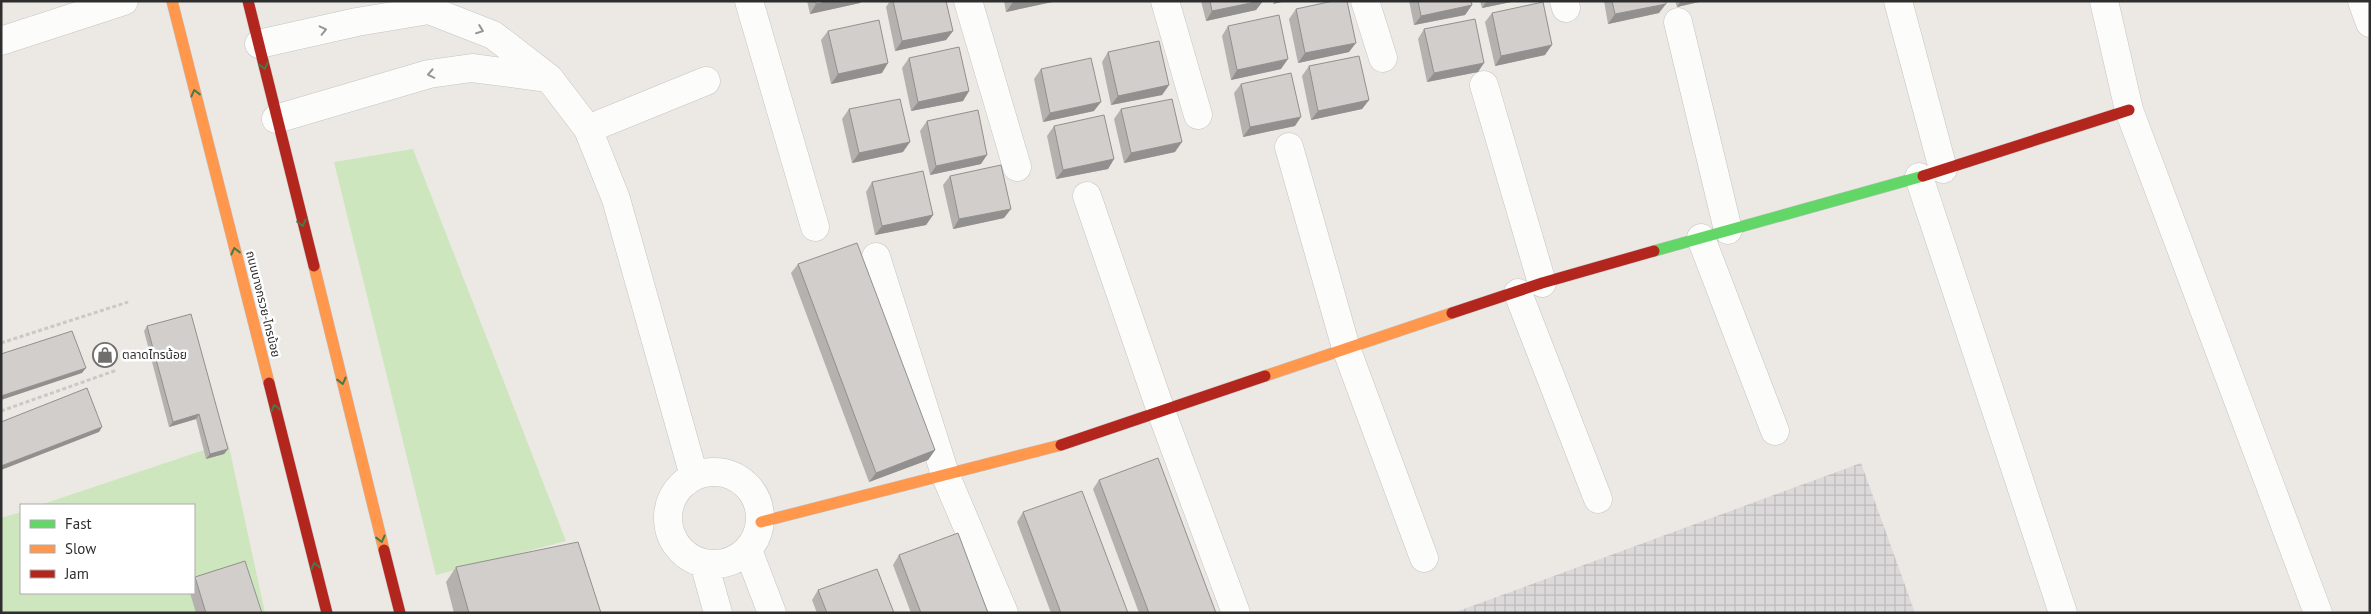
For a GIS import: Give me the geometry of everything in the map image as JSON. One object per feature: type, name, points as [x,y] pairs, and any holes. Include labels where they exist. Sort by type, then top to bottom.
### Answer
[{"type":"street","points":[[1,40],[124,1]]},
{"type":"street","name":"ถนนบางกรวย-ไทรน้อย","points":[[172,1],[327,613]]},
{"type":"street","points":[[248,1],[400,613]]},
{"type":"street","points":[[749,1],[815,227]]},
{"type":"street","points":[[968,1],[1016,166]]},
{"type":"street","points":[[1165,1],[1198,114]]},
{"type":"street","points":[[1365,1],[1383,58]]},
{"type":"street","points":[[1898,1],[1931,173],[2063,613]]},
{"type":"street","points":[[2104,1],[2129,110],[2318,613]]},
{"type":"street","points":[[2362,1],[2370,23]]},
{"type":"street","points":[[258,44],[357,22],[429,10],[493,35],[549,78],[588,129],[616,199],[694,476]]},
{"type":"street","points":[[1678,22],[1728,230]]},
{"type":"street","points":[[276,119],[429,74],[472,68],[549,78]]},
{"type":"street","points":[[588,129],[706,81]]},
{"type":"street","points":[[1484,85],[1530,288],[1598,499]]},
{"type":"street","points":[[761,522],[1065,444],[1346,348],[1530,288],[1931,173],[2129,110]]},
{"type":"street","points":[[1289,147],[1346,348],[1424,558]]},
{"type":"street","points":[[1087,196],[1161,411],[1236,613]]},
{"type":"street","points":[[1701,238],[1775,431]]},
{"type":"street","points":[[876,257],[945,474],[1004,613]]},
{"type":"street","points":[[709,472],[725,473],[740,480],[752,491],[759,505],[761,522],[757,537],[748,550],[734,560],[720,564],[704,563],[689,556],[677,545],[670,531],[668,514],[672,499],[681,486],[694,476],[709,472]]},
{"type":"street","points":[[748,550],[772,613]]},
{"type":"street","points":[[704,563],[718,613]]},
{"type":"path","points":[[1,343],[128,302]]},
{"type":"path","points":[[1,412],[117,370]]},
{"type":"shaded area","points":[[1861,463],[1915,613],[1453,613]]},
{"type":"green space","points":[[413,149],[566,541],[436,575],[334,162]]},
{"type":"green space","points":[[228,442],[265,613],[1,613],[1,518],[20,512],[20,594],[195,594],[195,504],[43,504]]},
{"type":"building","points":[[816,1],[831,1],[816,4]]},
{"type":"building","points":[[893,1],[946,1],[953,31],[902,41]]},
{"type":"building","points":[[1210,1],[1260,1],[1212,11]]},
{"type":"building","points":[[1333,1],[1347,1],[1356,43],[1305,53],[1296,9]]},
{"type":"building","points":[[1418,1],[1471,1],[1472,5],[1421,16]]},
{"type":"building","points":[[1612,1],[1666,1],[1666,4],[1615,14]]},
{"type":"building","points":[[1543,2],[1552,45],[1501,56],[1492,13]]},
{"type":"building","points":[[1279,15],[1288,59],[1237,70],[1228,26]]},
{"type":"building","points":[[1475,19],[1484,63],[1434,73],[1424,29]]},
{"type":"building","points":[[879,20],[888,63],[838,74],[828,31]]},
{"type":"building","points":[[1159,41],[1169,85],[1118,96],[1108,52]]},
{"type":"building","points":[[959,47],[969,91],[918,102],[909,58]]},
{"type":"building","points":[[1359,56],[1369,100],[1318,111],[1309,66]]},
{"type":"building","points":[[1091,58],[1101,102],[1050,113],[1041,69]]},
{"type":"building","points":[[1291,73],[1301,117],[1250,127],[1241,84]]},
{"type":"building","points":[[900,99],[910,142],[859,153],[849,109]]},
{"type":"building","points":[[1172,99],[1182,142],[1131,153],[1121,109]]},
{"type":"building","points":[[978,110],[987,155],[936,166],[927,121]]},
{"type":"building","points":[[1104,115],[1114,159],[1063,170],[1054,126]]},
{"type":"building","points":[[1001,165],[1011,209],[959,219],[950,176]]},
{"type":"building","points":[[923,171],[933,215],[882,226],[872,182]]},
{"type":"building","points":[[857,243],[935,450],[876,473],[798,264]]},
{"type":"building","points":[[191,314],[228,449],[210,454],[199,414],[173,422],[147,326]]},
{"type":"building","points":[[72,331],[86,368],[1,396],[1,354]]},
{"type":"building","points":[[87,388],[102,427],[1,466],[1,422]]},
{"type":"building","points":[[1158,458],[1216,613],[1149,613],[1099,480]]},
{"type":"building","points":[[1082,491],[1128,613],[1061,613],[1023,512]]},
{"type":"building","points":[[958,533],[988,613],[921,613],[899,555]]},
{"type":"building","points":[[578,542],[601,613],[469,613],[456,567]]},
{"type":"building","points":[[245,561],[262,613],[206,613],[195,577]]},
{"type":"building","points":[[877,569],[894,613],[827,613],[818,590]]},
{"type":"traffic: fast","points":[[1654,251],[1923,176]]},
{"type":"traffic: slow","points":[[172,1],[269,383]]},
{"type":"traffic: slow","points":[[314,266],[384,550]]},
{"type":"traffic: slow","points":[[1265,376],[1452,313]]},
{"type":"traffic: slow","points":[[761,522],[1061,445]]},
{"type":"traffic: jam","points":[[248,1],[314,266]]},
{"type":"traffic: jam","points":[[1923,176],[2129,110]]},
{"type":"traffic: jam","points":[[1452,313],[1542,283],[1654,251]]},
{"type":"traffic: jam","points":[[1061,445],[1265,376]]},
{"type":"traffic: jam","points":[[269,383],[327,613]]},
{"type":"traffic: jam","points":[[384,550],[400,613]]},
{"type":"place","name":"ตลาดไทรน้อย","points":[[105,355]]}]
